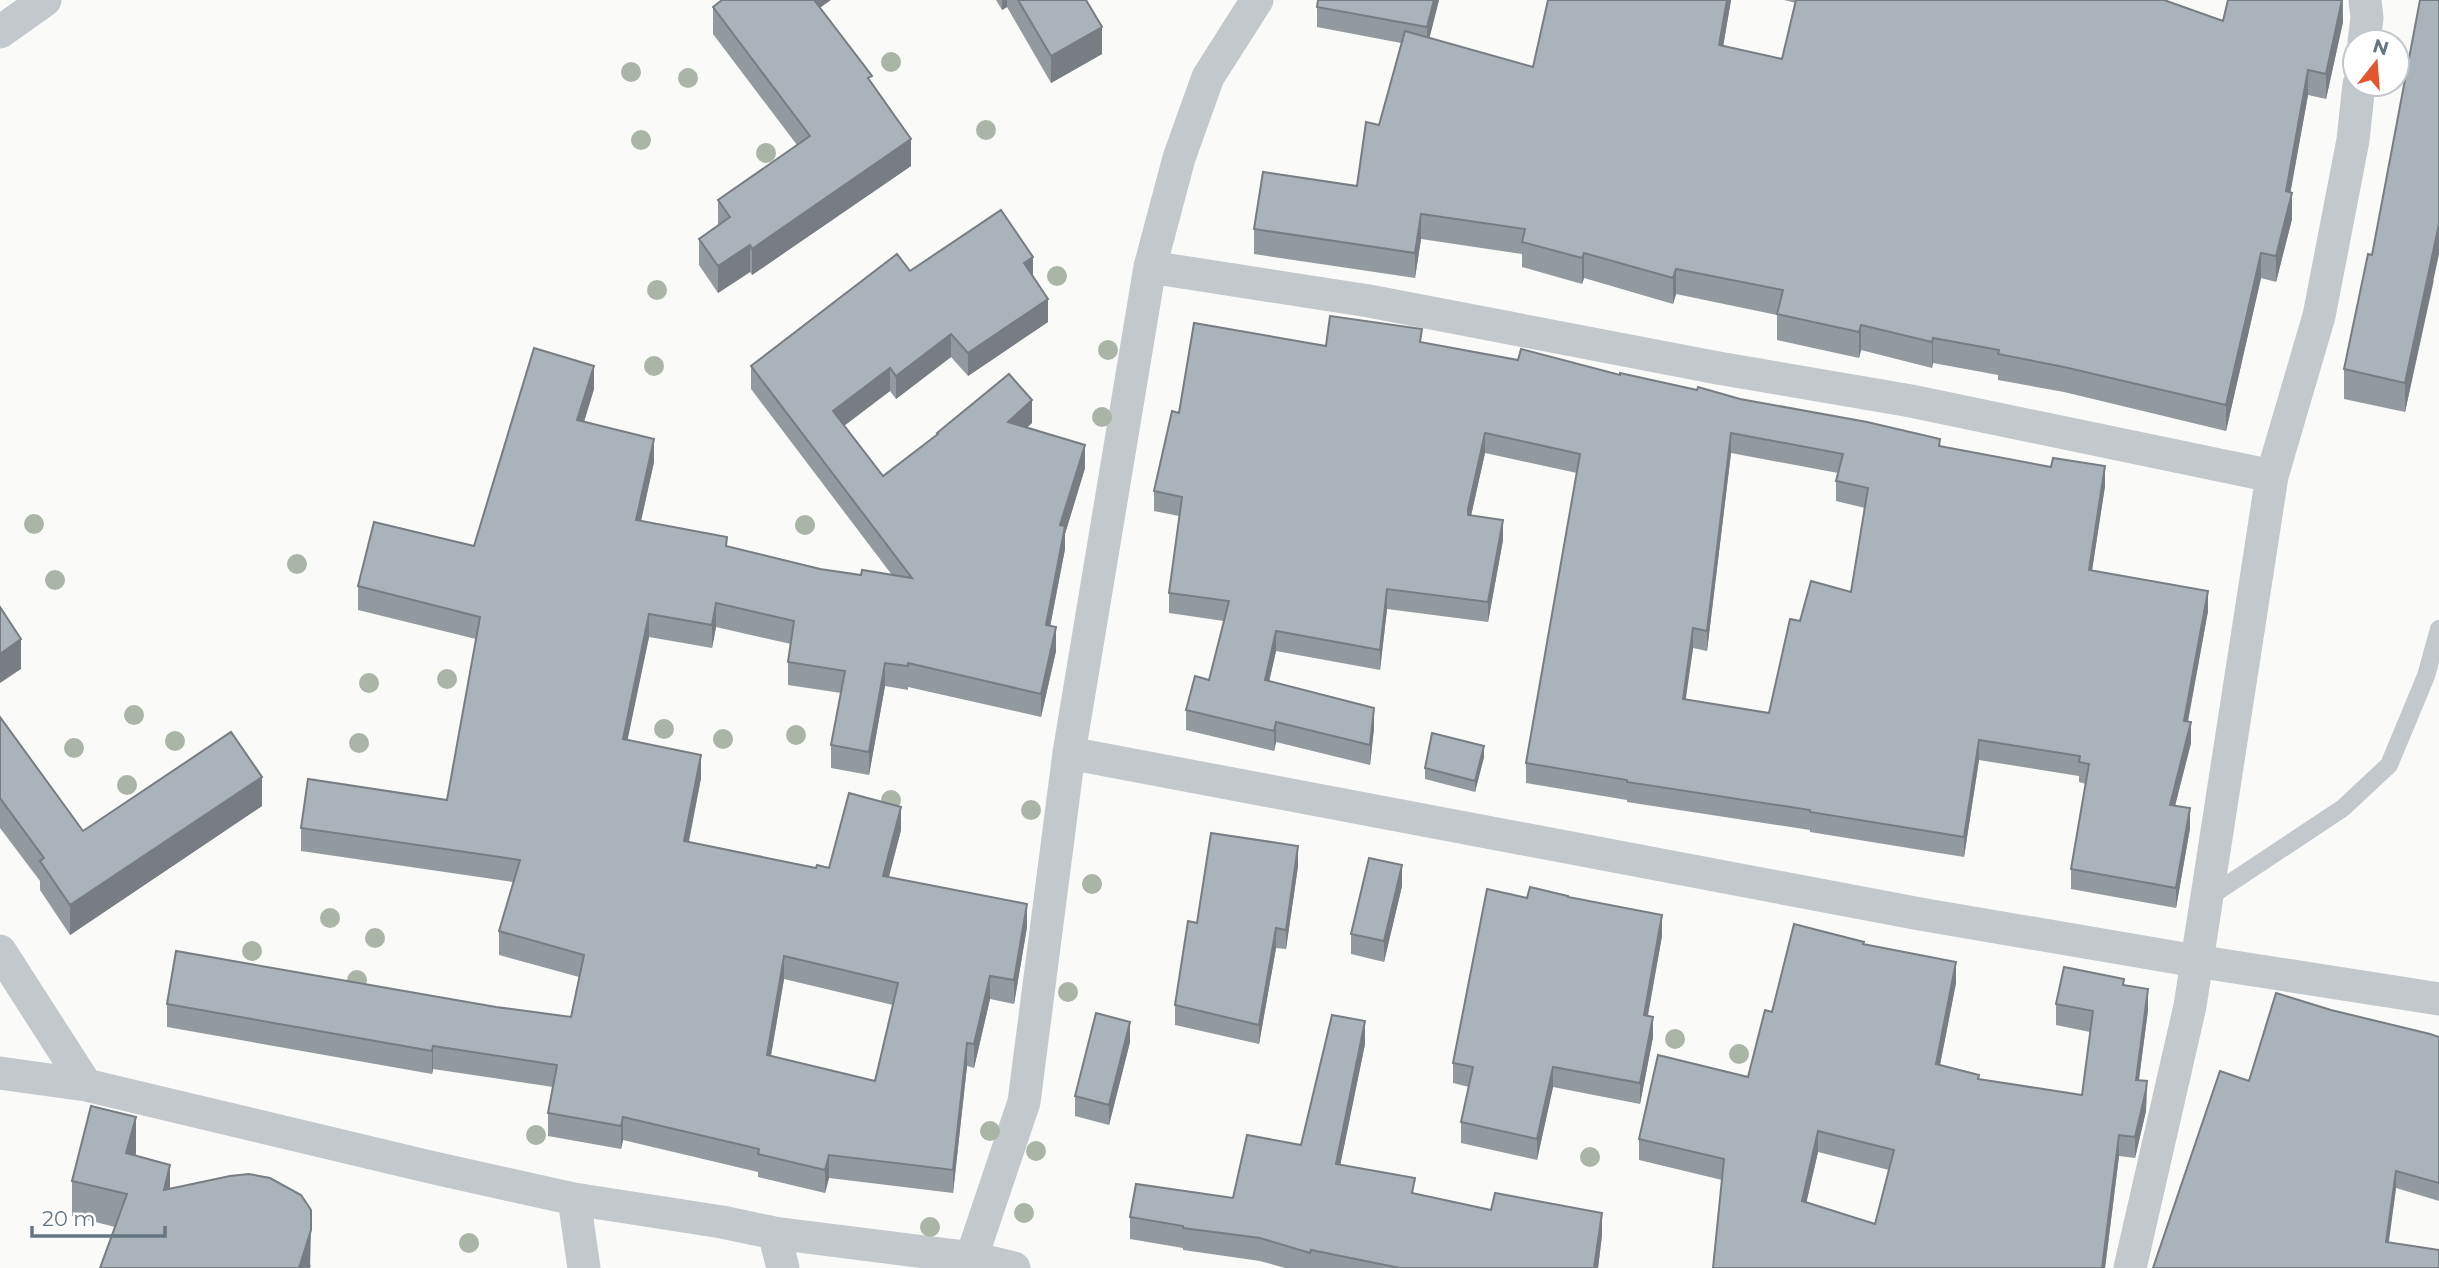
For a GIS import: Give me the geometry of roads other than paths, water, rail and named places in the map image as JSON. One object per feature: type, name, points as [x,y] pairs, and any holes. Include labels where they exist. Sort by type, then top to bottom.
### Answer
[{"type":"street","points":[[0,32],[45,0]]},
{"type":"street","points":[[970,1263],[1024,1102],[1069,753],[1150,267],[1179,158],[1208,77],[1257,0]]},
{"type":"street","points":[[2365,0],[2366,28]]},
{"type":"street","points":[[2130,1268],[2190,1006],[2272,476],[2319,316],[2353,140],[2358,98]]},
{"type":"street","points":[[1150,267],[1369,301],[1717,368],[1910,401],[2272,476]]},
{"type":"street","points":[[1069,753],[1920,914],[2439,999]]},
{"type":"street","points":[[0,951],[86,1085]]},
{"type":"street","points":[[0,1073],[86,1085],[574,1199],[722,1222],[774,1233],[1014,1268]]},
{"type":"street","points":[[574,1199],[584,1268]]},
{"type":"street","points":[[774,1233],[783,1268]]},
{"type":"lane","points":[[2206,899],[2343,808],[2389,765],[2426,676],[2439,629]]}]
